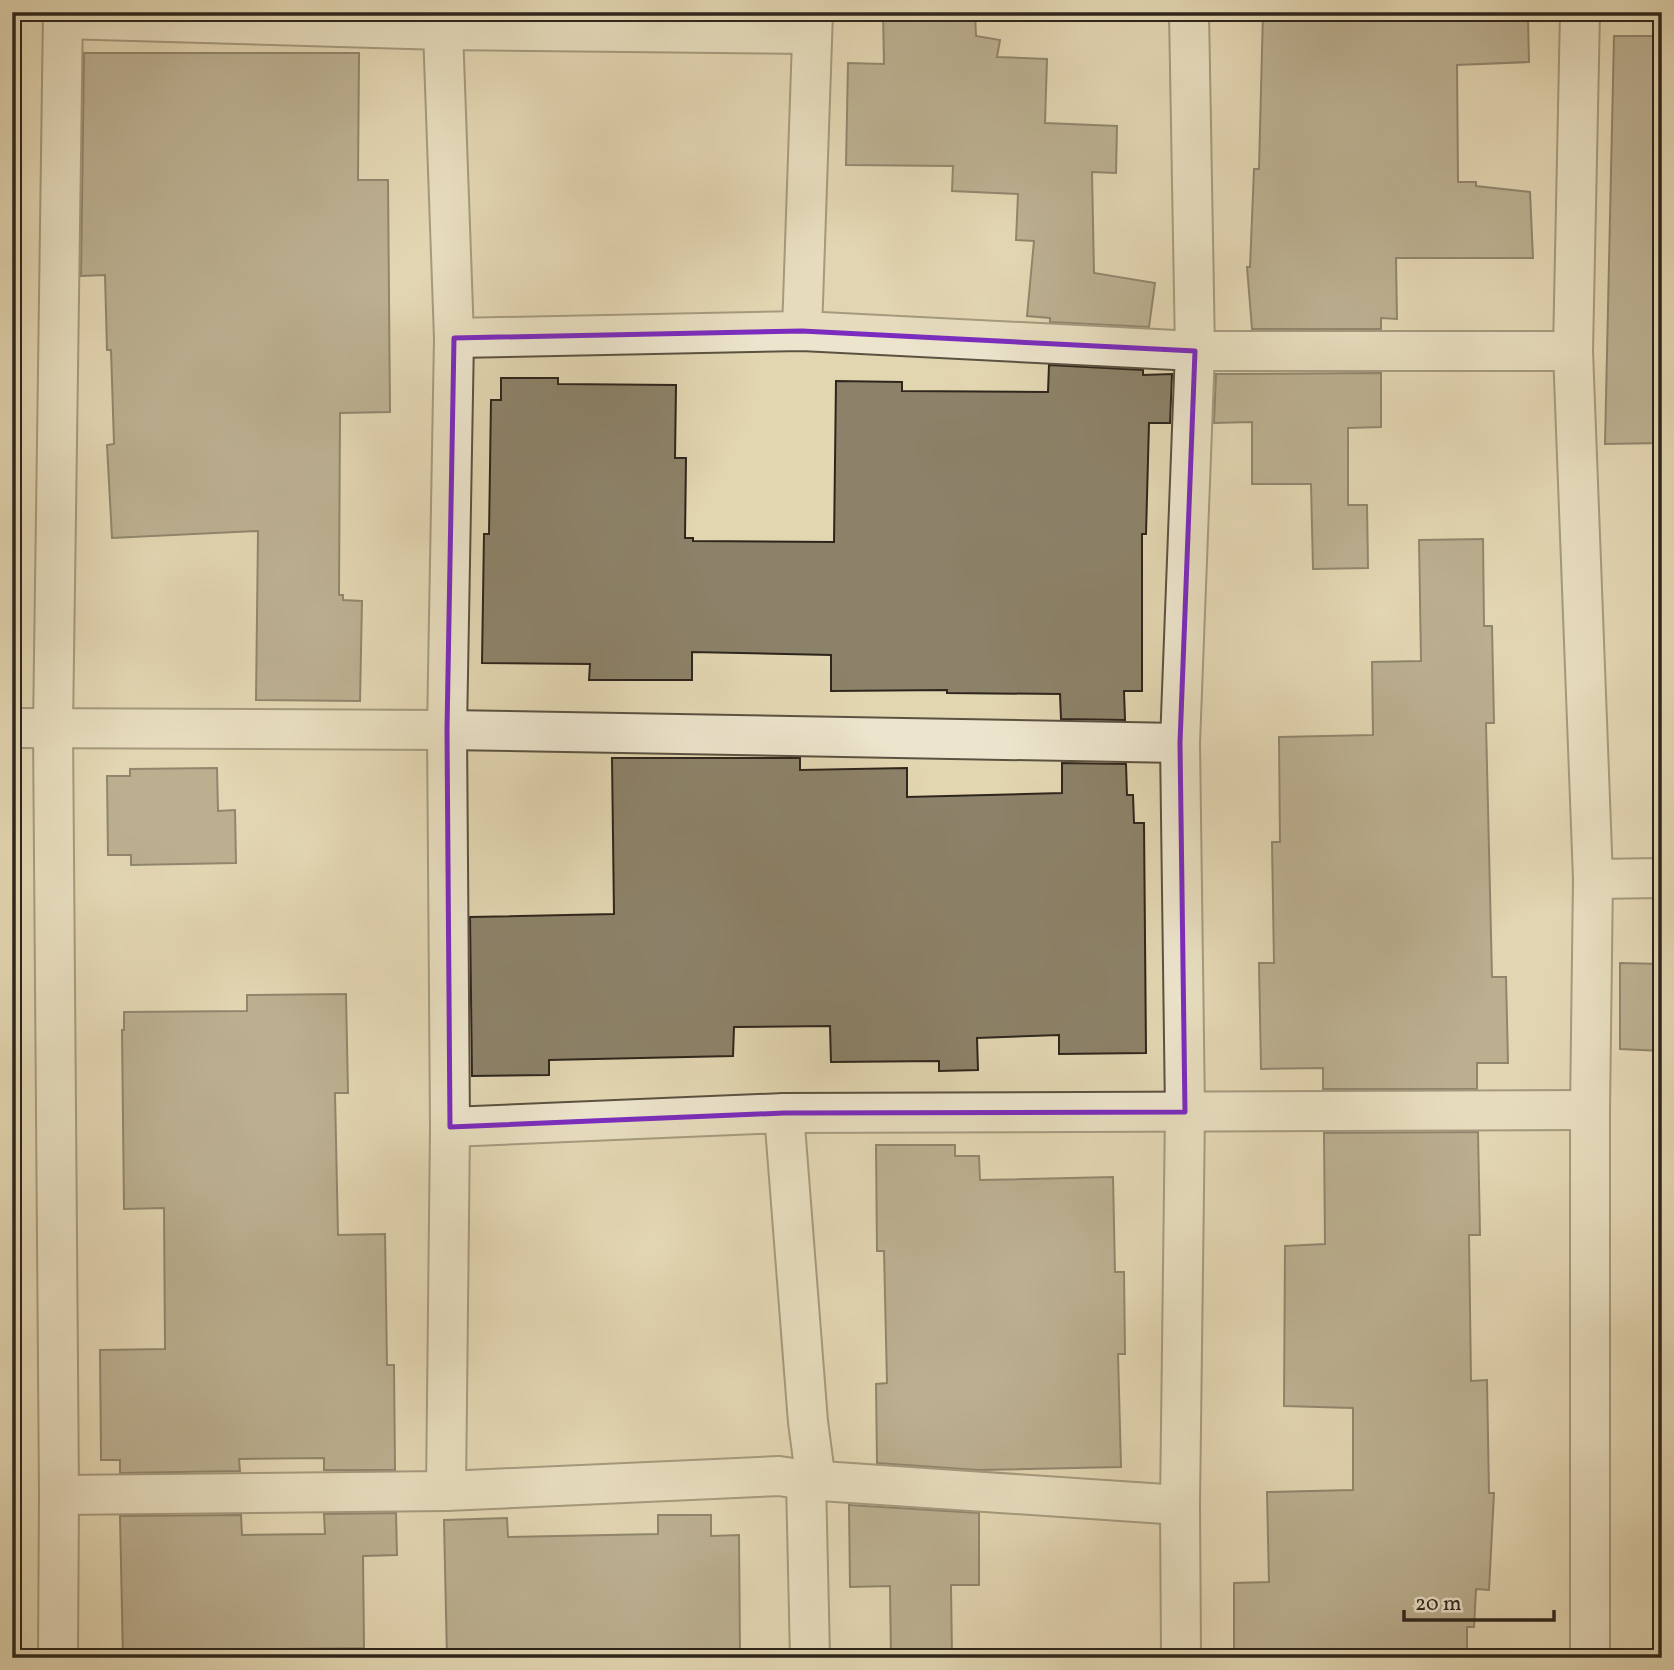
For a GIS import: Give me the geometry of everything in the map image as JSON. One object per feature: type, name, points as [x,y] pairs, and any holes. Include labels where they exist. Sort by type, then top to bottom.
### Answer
[{"type":"street","points":[[1181,1658],[1180,1505],[1185,1112],[1180,743],[1195,351],[1189,12]]},
{"type":"street","points":[[1580,12],[1573,351],[1593,879],[1590,1110],[1590,1658]]},
{"type":"street","points":[[58,1658],[53,728],[63,15],[443,30],[813,23],[802,331]]},
{"type":"street","points":[[443,30],[454,338],[447,730],[450,1127],[446,1490]]},
{"type":"street","points":[[454,338],[802,331],[1195,351],[1573,351]]},
{"type":"street","points":[[12,728],[447,730],[1180,743]]},
{"type":"street","points":[[1593,879],[1662,878]]},
{"type":"street","points":[[450,1127],[783,1113],[1590,1110]]},
{"type":"street","points":[[783,1113],[814,1467],[806,1480],[810,1658]]},
{"type":"street","points":[[59,1495],[446,1490],[779,1476],[1180,1505]]},
{"type":"highlighted area","points":[[802,331],[1195,351],[1180,743],[1185,1112],[784,1113],[450,1127],[447,730],[454,338]]},
{"type":"building","points":[[883,12],[975,12],[976,36],[1000,40],[997,57],[1047,59],[1045,123],[1117,126],[1116,173],[1092,172],[1094,273],[1155,283],[1149,327],[1050,322],[1050,318],[1027,316],[1034,241],[1016,240],[1018,194],[952,191],[953,166],[846,165],[848,63],[884,64]]},
{"type":"building","points":[[1263,12],[1468,12],[1468,17],[1528,19],[1529,62],[1457,65],[1458,182],[1476,182],[1476,186],[1530,192],[1533,258],[1396,258],[1397,319],[1381,318],[1381,329],[1252,329],[1247,267],[1250,267],[1254,169],[1259,169]]},
{"type":"building","points":[[1614,36],[1662,36],[1662,443],[1605,444]]},
{"type":"building","points":[[84,53],[359,53],[358,180],[388,180],[390,412],[340,413],[339,595],[343,595],[343,600],[362,601],[360,701],[256,700],[258,531],[112,538],[107,445],[114,444],[105,275],[81,276]]},
{"type":"building","points":[[1049,365],[1143,370],[1143,375],[1172,374],[1170,423],[1149,423],[1146,534],[1142,534],[1142,691],[1124,691],[1125,720],[1061,719],[1060,694],[947,693],[947,690],[831,691],[831,655],[692,652],[692,680],[589,680],[590,664],[482,663],[484,534],[489,534],[491,400],[501,400],[501,378],[558,378],[558,384],[676,385],[675,458],[686,458],[685,538],[693,538],[693,541],[834,542],[836,381],[902,382],[902,391],[1048,392]]},
{"type":"building","points":[[1381,373],[1381,427],[1348,428],[1348,505],[1367,505],[1368,568],[1313,569],[1311,484],[1252,484],[1252,422],[1214,423],[1216,374]]},
{"type":"building","points":[[1483,539],[1484,626],[1492,626],[1494,723],[1486,723],[1492,977],[1506,977],[1508,1063],[1477,1063],[1477,1089],[1323,1089],[1323,1068],[1261,1069],[1259,963],[1274,963],[1272,842],[1280,842],[1279,737],[1373,735],[1372,662],[1421,661],[1419,540]]},
{"type":"building","points":[[612,758],[800,758],[800,770],[907,768],[907,797],[1062,793],[1062,763],[1126,764],[1127,795],[1133,795],[1134,823],[1144,823],[1146,1053],[1059,1054],[1059,1035],[977,1038],[978,1070],[939,1071],[939,1061],[831,1062],[830,1026],[734,1027],[733,1056],[549,1060],[549,1075],[472,1076],[470,917],[614,914]]},
{"type":"building","points":[[217,768],[218,811],[235,810],[236,863],[131,865],[131,855],[108,855],[107,776],[130,776],[130,769]]},
{"type":"building","points":[[1620,963],[1662,964],[1662,1051],[1620,1049]]},
{"type":"building","points":[[346,994],[348,1093],[335,1093],[338,1235],[385,1234],[387,1365],[394,1365],[395,1470],[324,1470],[324,1458],[239,1459],[240,1471],[120,1473],[120,1460],[101,1460],[100,1350],[165,1349],[164,1208],[124,1209],[124,1012],[247,1011],[247,995]]},
{"type":"building","points":[[1478,1132],[1480,1235],[1469,1235],[1471,1381],[1487,1380],[1489,1493],[1494,1493],[1489,1590],[1476,1589],[1474,1627],[1467,1627],[1467,1658],[1234,1657],[1234,1583],[1269,1582],[1267,1492],[1353,1490],[1353,1408],[1284,1406],[1285,1246],[1325,1244],[1324,1133]]},
{"type":"building","points":[[876,1145],[955,1145],[955,1156],[979,1156],[980,1180],[1113,1177],[1115,1272],[1124,1272],[1125,1354],[1118,1354],[1121,1467],[978,1470],[877,1463],[876,1384],[887,1383],[884,1251],[877,1251]]},
{"type":"building","points":[[849,1505],[979,1513],[979,1585],[951,1585],[952,1658],[891,1658],[890,1586],[850,1587]]},
{"type":"building","points":[[396,1513],[397,1555],[363,1556],[364,1648],[287,1649],[287,1658],[123,1658],[120,1516],[241,1515],[242,1535],[325,1534],[324,1514]]},
{"type":"building","points":[[658,1515],[711,1515],[711,1536],[739,1535],[740,1658],[447,1658],[444,1520],[507,1518],[508,1537],[658,1534]]}]
